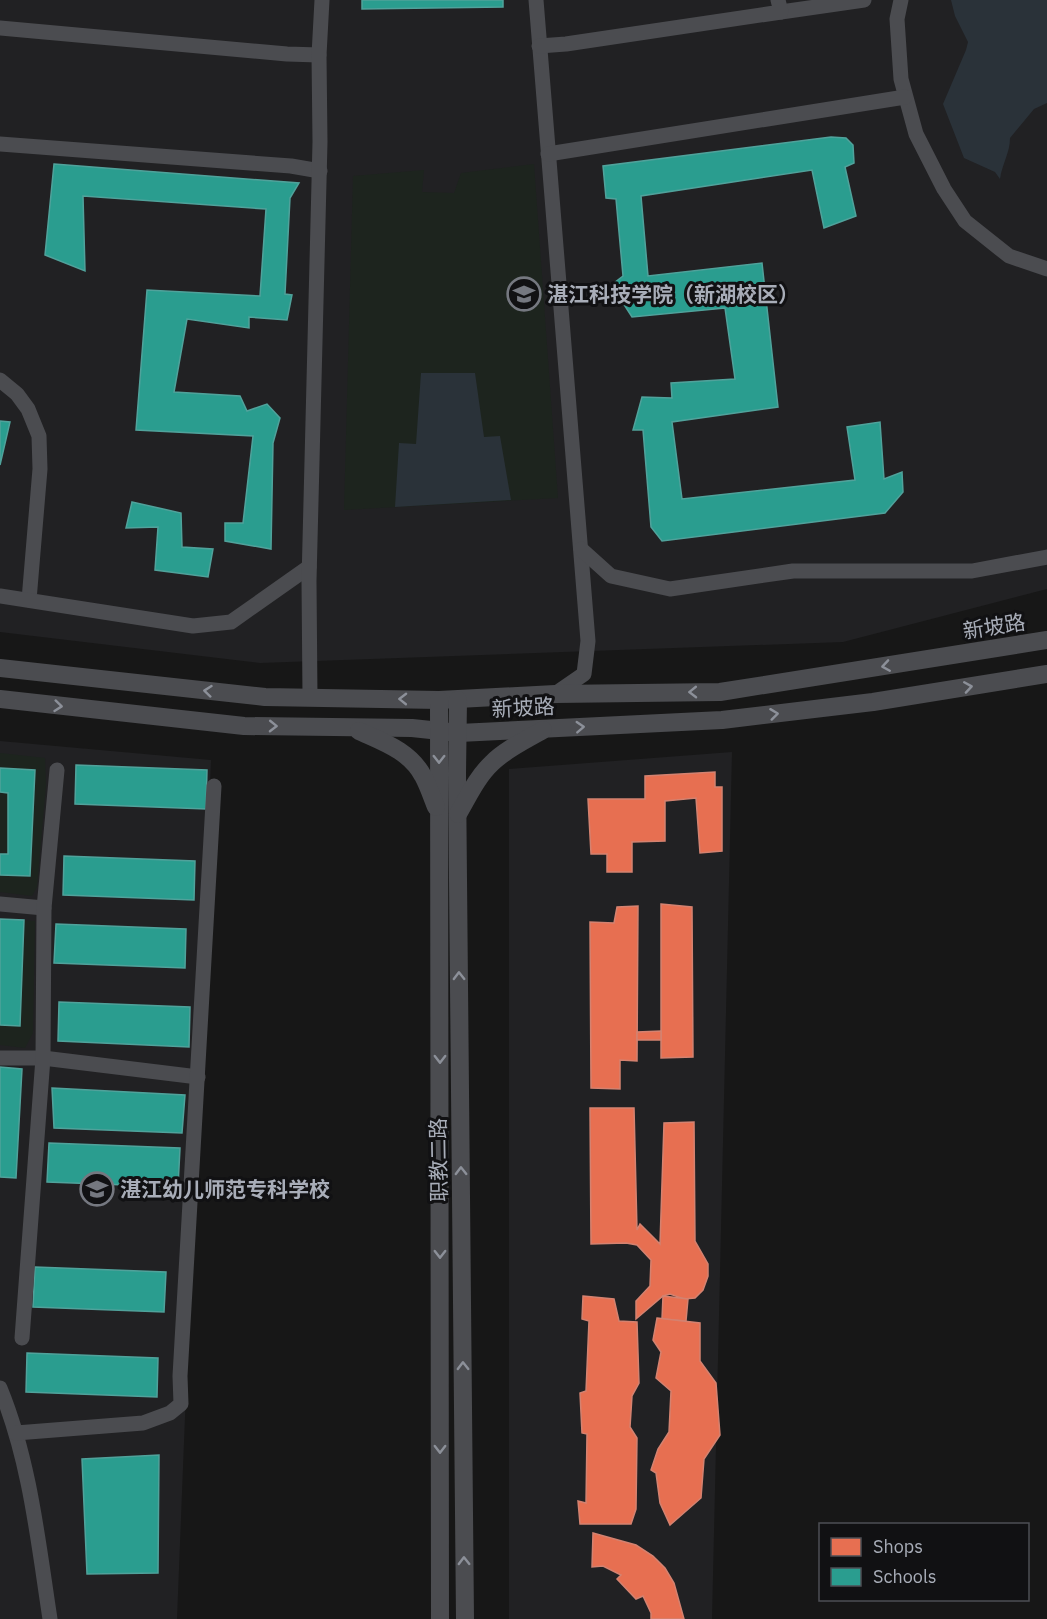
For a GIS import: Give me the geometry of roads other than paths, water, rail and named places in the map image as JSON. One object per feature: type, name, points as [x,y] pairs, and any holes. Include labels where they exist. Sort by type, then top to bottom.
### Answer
[{"type":"street","points":[[310,697],[309,567],[320,171],[319,55],[322,0]]},
{"type":"street","points":[[536,0],[588,641],[584,674],[555,694]]},
{"type":"street","points":[[539,46],[566,44],[779,6],[864,0]]},
{"type":"street","points":[[901,0],[897,19],[901,78],[905,97],[916,134],[944,189],[965,221],[1009,256],[1047,269]]},
{"type":"street","points":[[0,28],[319,55]]},
{"type":"street","points":[[548,154],[905,97]]},
{"type":"street","points":[[0,144],[291,166],[320,171]]},
{"type":"street","points":[[0,380],[17,394],[28,409],[39,436],[40,469],[29,600]]},
{"type":"street","points":[[581,549],[611,576],[670,589],[793,571],[972,571],[1047,557]]},
{"type":"street","points":[[0,596],[193,626],[231,622],[309,567]]},
{"type":"street","name":"新坡路","points":[[0,668],[265,697],[458,700],[555,694],[720,692],[1047,640]]},
{"type":"street","name":"新坡路","points":[[0,699],[244,726],[412,728],[459,733],[722,720],[873,702],[1047,674]]},
{"type":"street","name":"职教二路","points":[[439,700],[439,731],[448,815],[465,1619]]},
{"type":"street","name":"职教二路","points":[[440,1619],[448,815],[459,733],[458,700]]},
{"type":"street","points":[[352,727],[398,749],[411,760],[423,774],[448,815],[490,764],[502,754],[544,729]]},
{"type":"street","points":[[22,1338],[43,1058],[44,908],[57,770]]},
{"type":"street","points":[[16,1433],[142,1423],[170,1413],[181,1404],[181,1364],[214,786]]},
{"type":"street","points":[[0,904],[44,908]]},
{"type":"street","points":[[0,1058],[43,1058],[198,1077]]},
{"type":"street","points":[[0,1388],[16,1433],[26,1471],[50,1619]]},
{"type":"place","name":"湛江科技学院（新湖校区）","points":[[524,294]]},
{"type":"place","name":"湛江幼儿师范专科学校","points":[[97,1189]]}]
